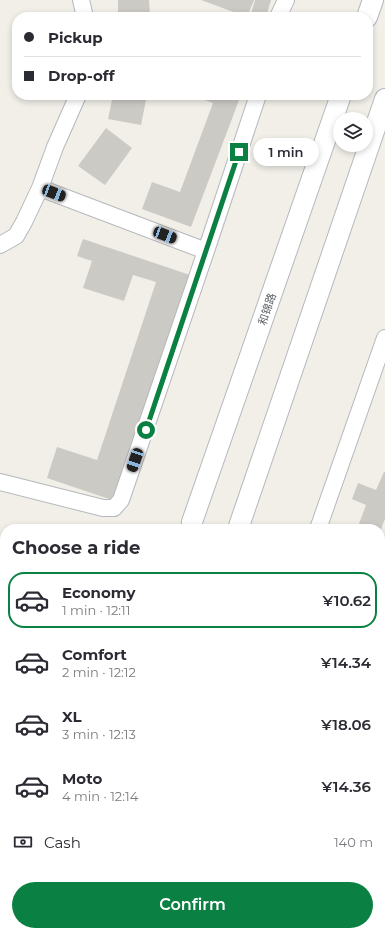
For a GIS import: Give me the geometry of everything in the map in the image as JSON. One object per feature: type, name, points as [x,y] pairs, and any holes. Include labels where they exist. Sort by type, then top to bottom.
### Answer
[{"type":"street","points":[[81,0],[84,12]]},
{"type":"street","points":[[280,12],[286,0]]},
{"type":"street","points":[[369,12],[373,0]]},
{"type":"street","points":[[0,245],[16,236],[40,188],[55,147],[76,100]]},
{"type":"street","points":[[0,482],[103,508],[114,508],[121,500],[256,100]]},
{"type":"street","name":"和锦路","points":[[193,524],[339,100]]},
{"type":"street","points":[[240,524],[384,103]]},
{"type":"street","points":[[40,188],[206,251]]},
{"type":"street","points":[[320,524],[385,338]]},
{"type":"building","points":[[118,0],[149,0],[150,12],[118,12]]},
{"type":"building","points":[[201,0],[254,0],[249,12],[233,12]]},
{"type":"building","points":[[255,0],[271,0],[267,12],[251,12]]},
{"type":"building","points":[[112,100],[146,100],[141,125],[108,119]]},
{"type":"building","points":[[205,100],[239,100],[191,227],[142,209],[152,182],[180,192],[213,103]]},
{"type":"building","points":[[106,128],[132,148],[105,185],[78,166]]},
{"type":"building","points":[[83,239],[190,275],[115,501],[47,478],[57,447],[97,460],[156,282],[133,275],[124,301],[83,288],[92,261],[77,256]]},
{"type":"building","points":[[385,472],[385,519],[383,524],[359,524],[366,505],[352,499],[358,483],[376,490]]},
{"type":"route","points":[[146,430],[239,152]]}]
